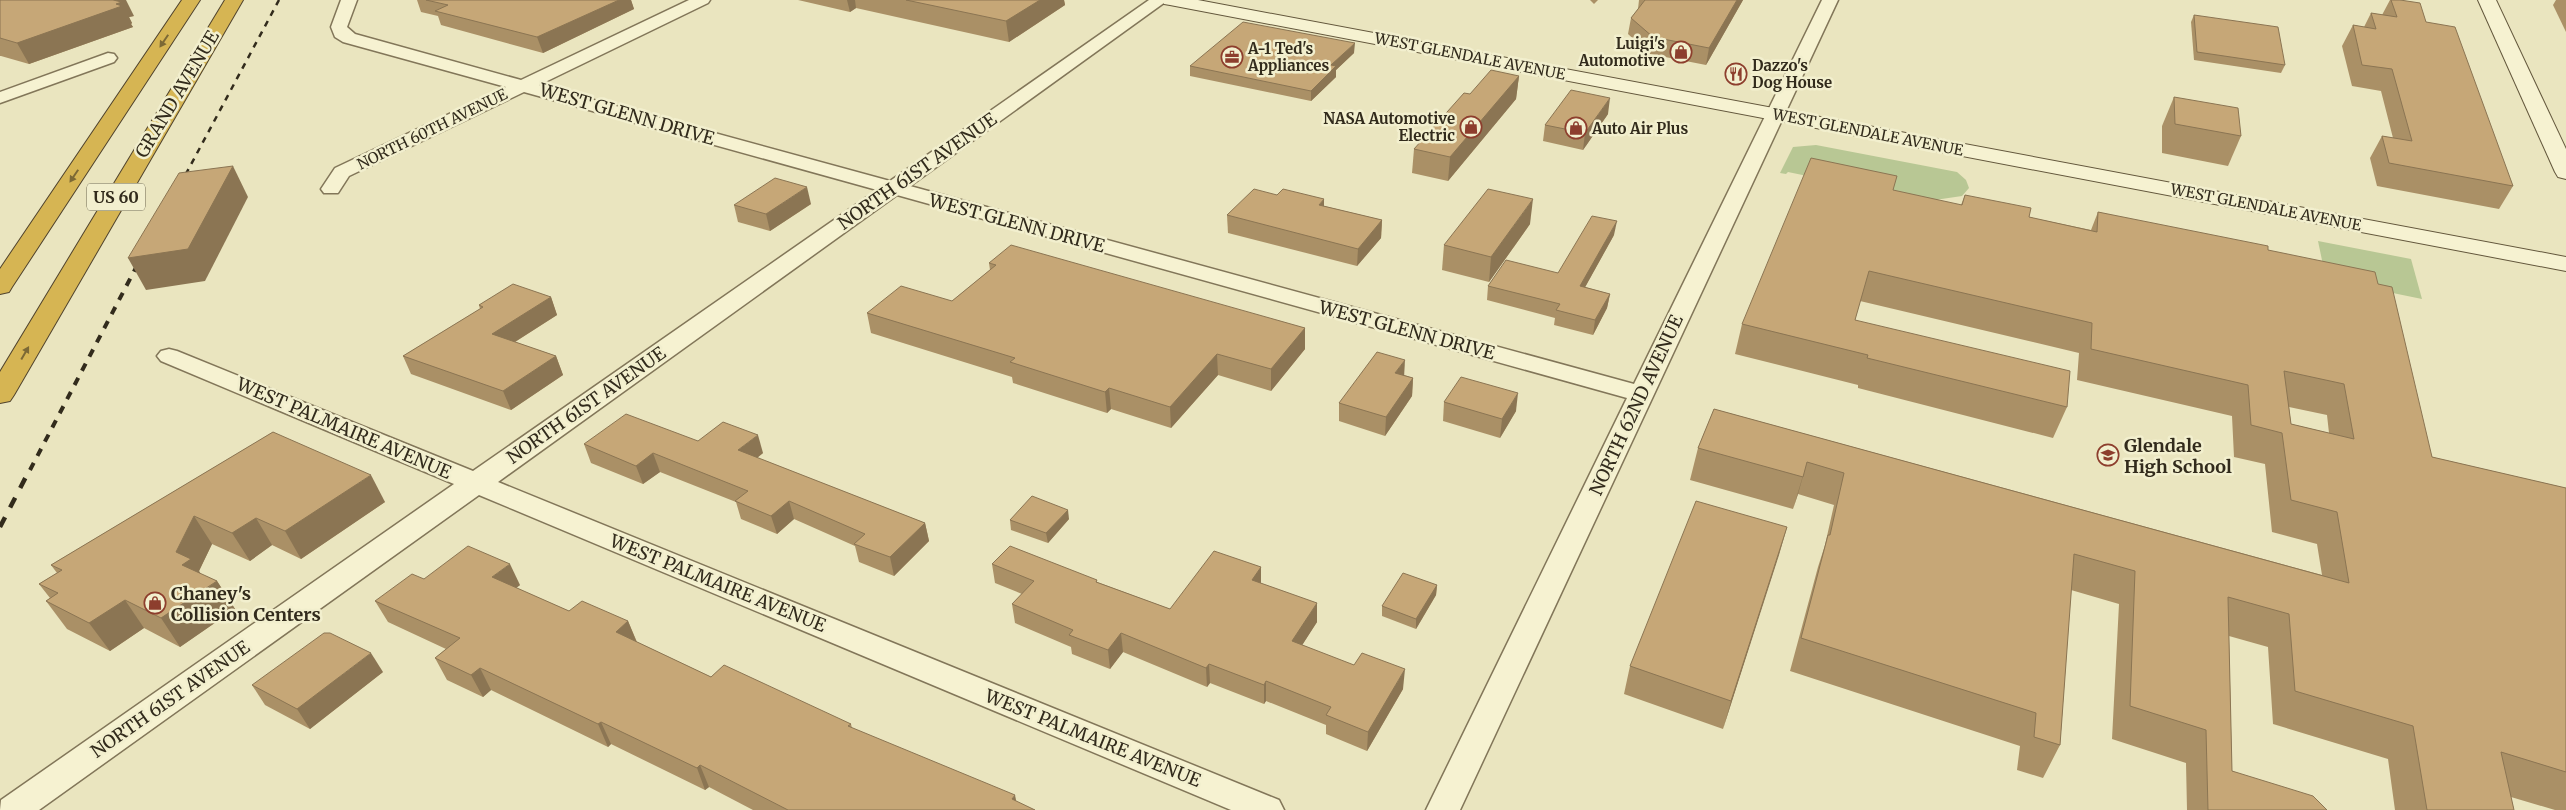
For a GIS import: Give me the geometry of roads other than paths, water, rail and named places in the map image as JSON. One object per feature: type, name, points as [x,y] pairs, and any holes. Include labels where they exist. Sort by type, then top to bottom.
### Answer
[{"type":"highway","name":"US 60","points":[[0,287],[191,0]]},
{"type":"highway","name":"GRAND AVENUE","points":[[0,395],[234,0]]},
{"type":"main road","name":"WEST GLENDALE AVENUE","points":[[1170,0],[2566,264]]},
{"type":"main road","points":[[2488,0],[2566,172]]},
{"type":"street","name":"WEST GLENN DRIVE","points":[[350,0],[339,27],[341,33],[350,38],[1641,394]]},
{"type":"street","name":"NORTH 60TH AVENUE","points":[[332,189],[342,172],[702,0]]},
{"type":"street","name":"NORTH 61ST AVENUE","points":[[13,810],[1160,0]]},
{"type":"street","name":"NORTH 62ND AVENUE","points":[[1443,810],[1830,0]]},
{"type":"street","points":[[0,98],[108,58]]},
{"type":"street","name":"WEST PALMAIRE AVENUE","points":[[169,356],[1267,810]]},
{"type":"railway","points":[[180,185],[279,0]]},
{"type":"railway","points":[[30,470],[141,258]]},
{"type":"railway","points":[[0,527],[30,469]]},
{"type":"place","name":"Luigi's Automotive","points":[[1681,52]]},
{"type":"place","name":"A-1 Ted's Appliances","points":[[1232,57]]},
{"type":"place","name":"Dazzo's Dog House","points":[[1736,74]]},
{"type":"place","name":"NASA Automotive Electric","points":[[1471,127]]},
{"type":"place","name":"Auto Air Plus","points":[[1576,128]]},
{"type":"place","name":"Glendale High School","points":[[2108,455]]},
{"type":"place","name":"Chaney's Collision Centers","points":[[155,603]]}]
